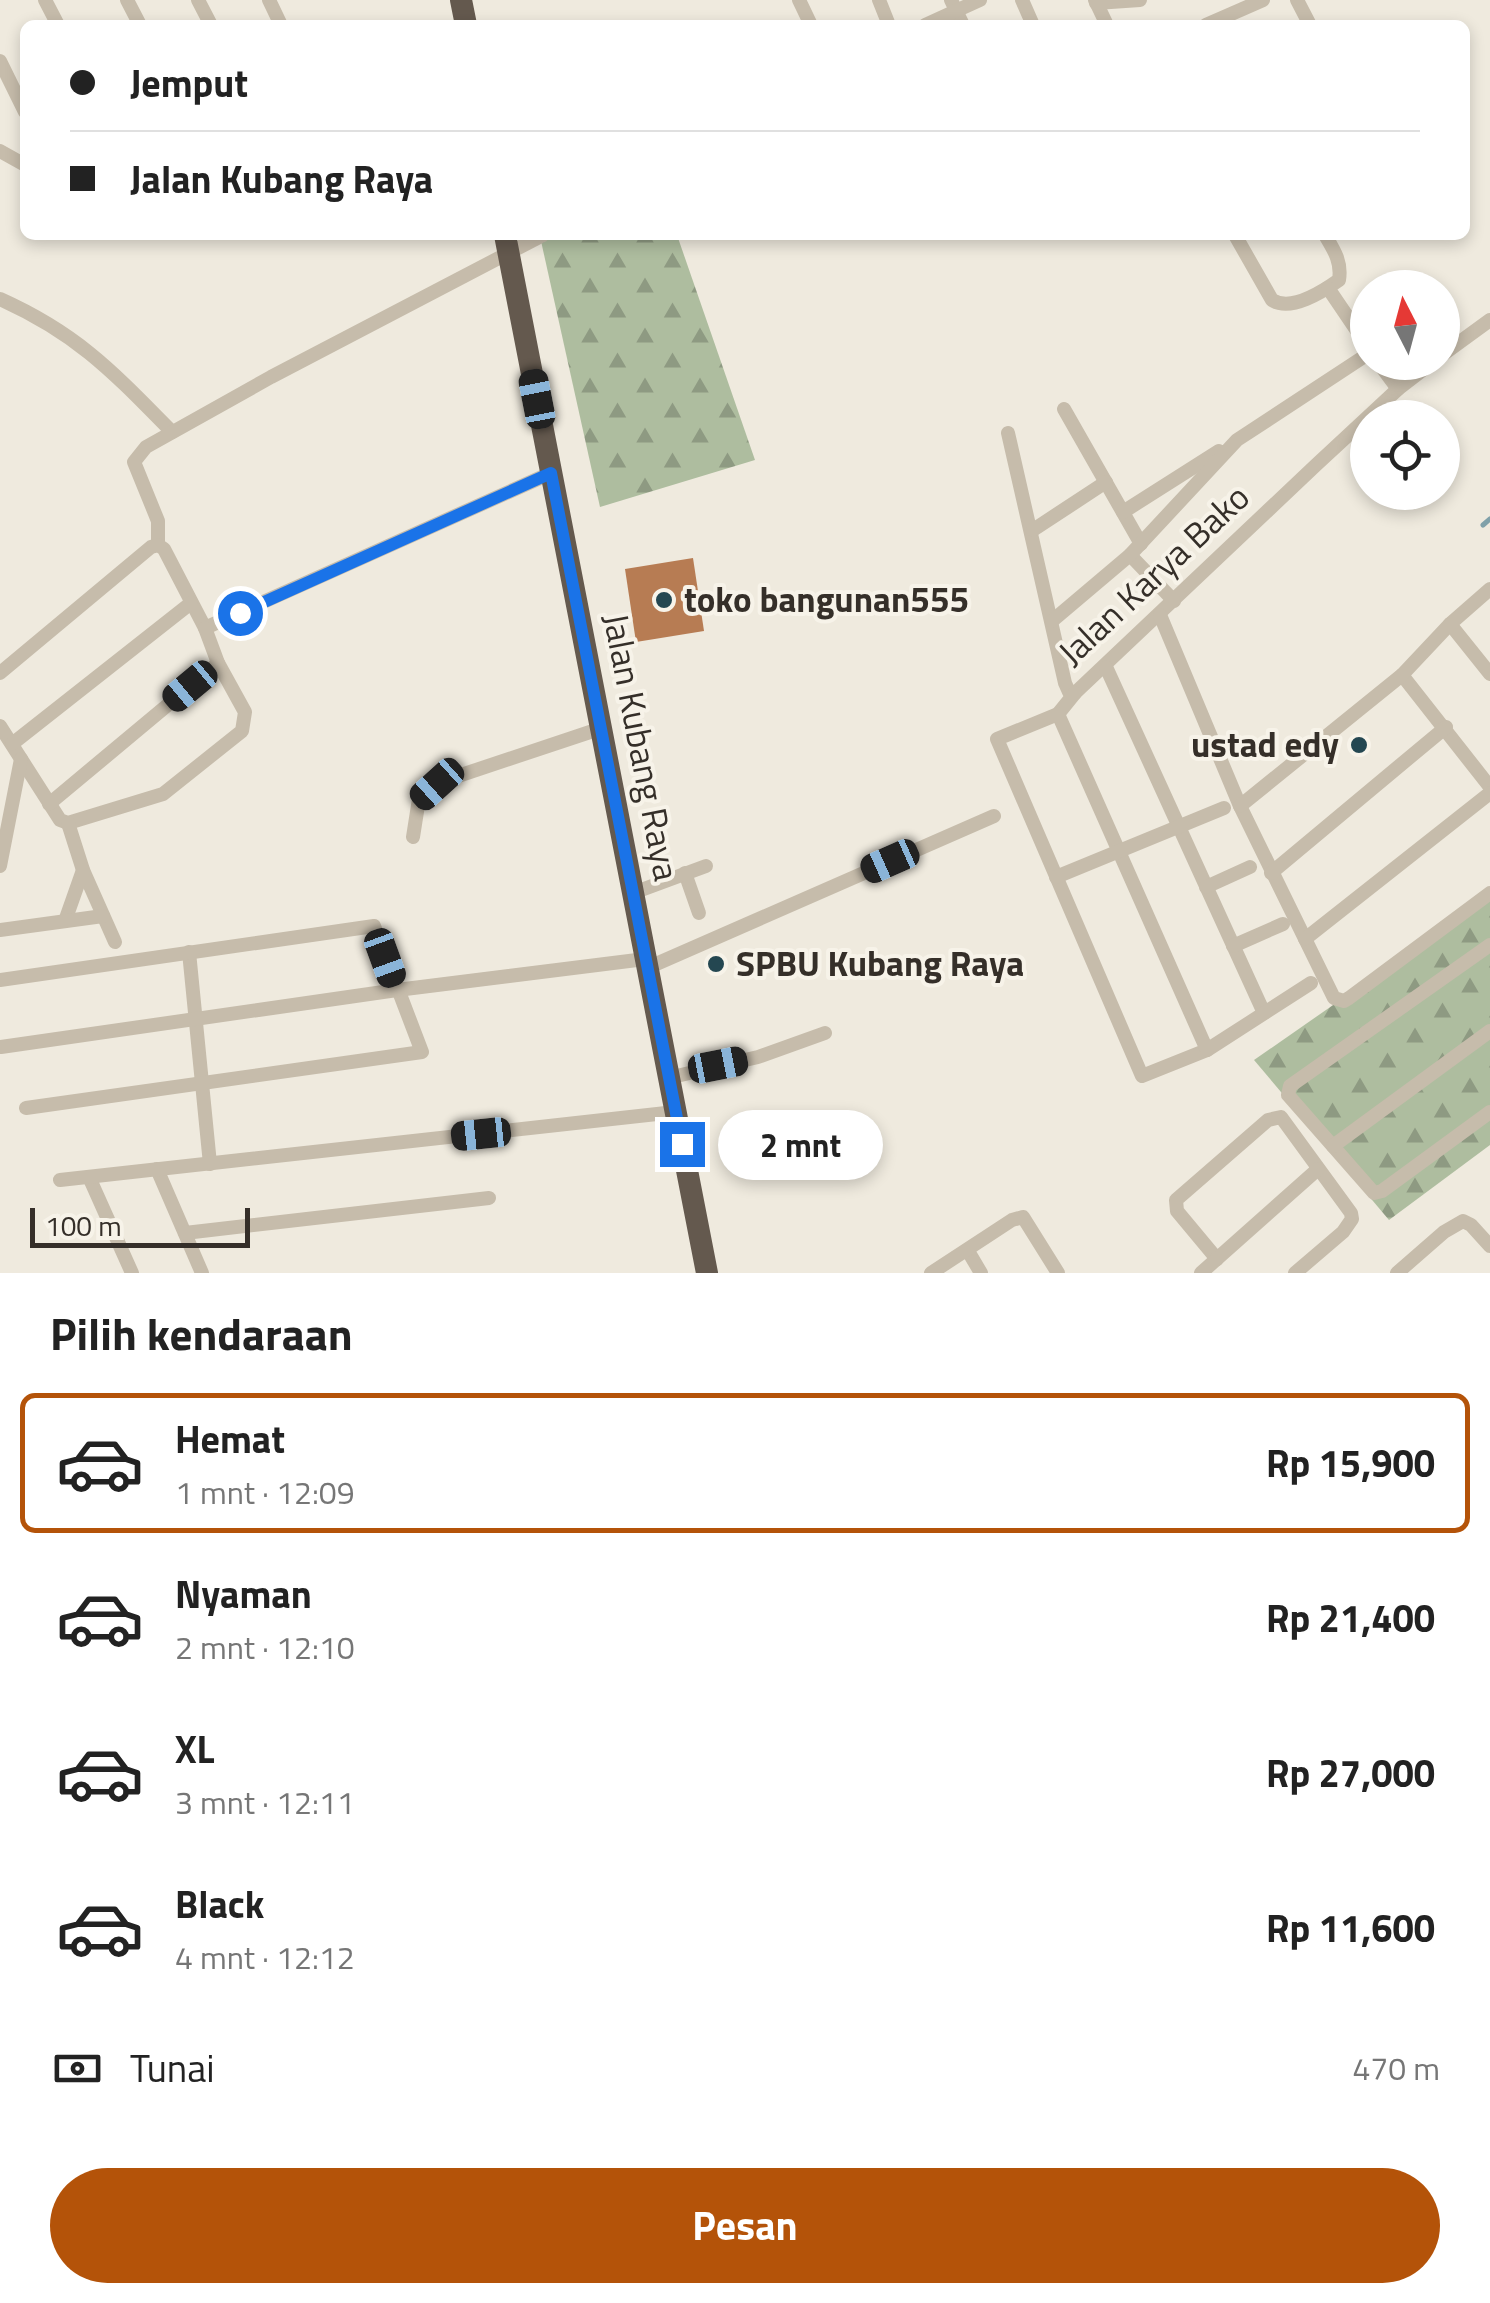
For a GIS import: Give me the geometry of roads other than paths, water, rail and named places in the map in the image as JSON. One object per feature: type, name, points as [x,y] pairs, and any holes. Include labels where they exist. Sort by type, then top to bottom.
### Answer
[{"type":"highway","name":"Jalan Kubang Raya","points":[[507,243],[707,1273]]},
{"type":"street","points":[[957,12],[980,0]]},
{"type":"street","points":[[1096,1],[1140,0]]},
{"type":"street","points":[[1217,20],[1263,0]]},
{"type":"street","points":[[0,60],[4,79],[20,104]]},
{"type":"street","points":[[1239,240],[1277,304],[1292,304],[1339,280],[1341,269],[1327,240]]},
{"type":"street","points":[[158,545],[158,521],[134,462],[146,446],[507,243]]},
{"type":"street","points":[[1328,288],[1350,323]]},
{"type":"street","points":[[0,299],[46,320],[99,358],[172,432]]},
{"type":"street","points":[[1460,342],[1490,320]]},
{"type":"street","points":[[1124,512],[1350,363]]},
{"type":"street","points":[[1391,380],[1398,389]]},
{"type":"street","name":"Jalan Karya Bako","points":[[1008,433],[1064,682],[1069,692],[1075,693],[1410,380]]},
{"type":"street","points":[[1064,409],[1124,512],[1136,549],[1174,600]]},
{"type":"street","points":[[1052,621],[1136,549],[1237,440]]},
{"type":"street","points":[[205,628],[551,473]]},
{"type":"street","points":[[1032,530],[1106,482]]},
{"type":"street","points":[[0,673],[150,547],[158,545],[164,549],[245,712],[242,732],[163,794],[68,823],[60,820],[0,726]]},
{"type":"street","points":[[1240,806],[1402,675],[1490,589]]},
{"type":"street","points":[[12,744],[191,603]]},
{"type":"street","points":[[1160,615],[1240,806],[1334,998],[1344,1000],[1490,893]]},
{"type":"street","points":[[1450,624],[1490,674]]},
{"type":"street","points":[[50,804],[218,662]]},
{"type":"street","points":[[1106,667],[1264,1014]]},
{"type":"street","points":[[1305,940],[1490,790],[1446,727],[1402,675]]},
{"type":"street","points":[[1075,693],[1058,714],[997,740],[1142,1076],[1207,1050],[1311,983]]},
{"type":"street","points":[[1058,714],[1207,1050]]},
{"type":"street","points":[[1272,873],[1446,727]]},
{"type":"street","points":[[413,837],[420,799],[437,784],[602,728]]},
{"type":"street","points":[[0,866],[21,759]]},
{"type":"street","points":[[1056,877],[1224,808]]},
{"type":"street","points":[[1,1047],[396,990],[646,963],[994,816]]},
{"type":"street","points":[[68,823],[83,870],[115,942]]},
{"type":"street","points":[[633,893],[706,866]]},
{"type":"street","points":[[1206,887],[1250,867]]},
{"type":"street","points":[[65,921],[83,870]]},
{"type":"street","points":[[686,873],[699,913]]},
{"type":"street","points":[[0,930],[103,916]]},
{"type":"street","points":[[1233,946],[1283,924]]},
{"type":"street","points":[[0,980],[374,926],[422,1052],[26,1108]]},
{"type":"street","points":[[1490,946],[1290,1086],[1288,1094],[1378,1193],[1490,1112]]},
{"type":"street","points":[[189,952],[210,1164]]},
{"type":"street","points":[[1333,1146],[1490,1031]]},
{"type":"street","points":[[668,1078],[758,1057],[825,1033]]},
{"type":"street","points":[[60,1180],[675,1112]]},
{"type":"street","points":[[1217,1258],[1176,1211],[1179,1195],[1280,1116],[1352,1219],[1343,1232],[1295,1273]]},
{"type":"street","points":[[157,1169],[202,1273]]},
{"type":"street","points":[[1201,1273],[1318,1169]]},
{"type":"street","points":[[89,1177],[132,1273]]},
{"type":"street","points":[[185,1234],[489,1198]]},
{"type":"street","points":[[931,1273],[1012,1220],[1024,1217],[1058,1273]]},
{"type":"street","points":[[1397,1273],[1444,1232],[1463,1222],[1471,1224],[1490,1246]]},
{"type":"street","points":[[968,1250],[980,1273]]},
{"type":"waterway","points":[[1483,525],[1490,519]]},
{"type":"place","name":"toko bangunan555","points":[[664,600]]},
{"type":"place","name":"ustad edy","points":[[1359,745]]},
{"type":"place","name":"SPBU Kubang Raya","points":[[716,964]]}]
